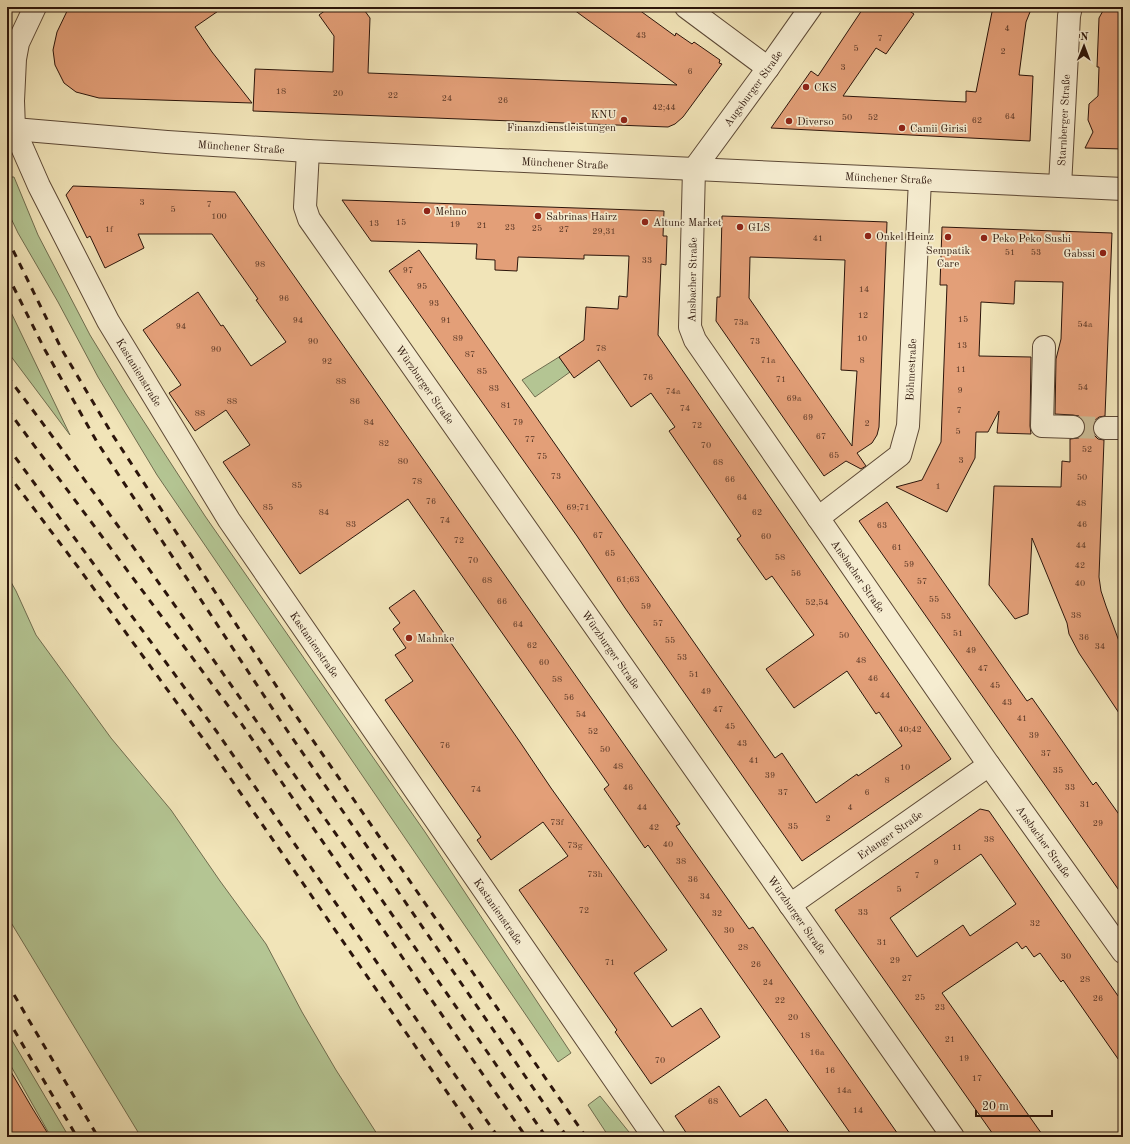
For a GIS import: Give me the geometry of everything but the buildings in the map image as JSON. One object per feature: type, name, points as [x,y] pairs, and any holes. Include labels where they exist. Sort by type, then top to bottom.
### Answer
[{"type":"street","points":[[11,130],[15,60],[18,43],[34,7]]},
{"type":"street","points":[[686,7],[768,68]]},
{"type":"street","name":"Augsburger Straße","points":[[694,169],[811,7]]},
{"type":"street","name":"Starnberger Straße","points":[[1060,186],[1069,16],[1071,7]]},
{"type":"street","name":"Münchener Straße","points":[[11,130],[308,151],[1123,189]]},
{"type":"street","name":"Kastanienstraße","points":[[11,130],[108,321],[229,520],[654,1137]]},
{"type":"street","name":"Würzburger Straße","points":[[308,151],[305,207],[310,219],[953,1137]]},
{"type":"street","name":"Ansbacher Straße","points":[[694,169],[690,327],[695,340],[989,765],[1123,952]]},
{"type":"street","name":"Böhmestraße","points":[[818,518],[900,455],[908,426],[920,180]]},
{"type":"street","points":[[1044,347],[1042,426],[1074,427]]},
{"type":"street","name":"Erlanger Straße","points":[[790,905],[989,765]]},
{"type":"green space","points":[[7,177],[14,177],[38,235],[90,335],[126,394],[205,516],[425,832],[571,1053],[558,1062],[157,475],[98,377],[58,302],[18,233],[7,210]]},
{"type":"green space","points":[[7,304],[70,435],[7,351]]},
{"type":"green space","points":[[559,357],[570,372],[535,397],[522,380]]},
{"type":"green space","points":[[7,575],[36,635],[111,738],[171,810],[266,944],[302,1012],[336,1070],[379,1137],[141,1137],[7,916]]},
{"type":"green space","points":[[7,1032],[69,1137],[51,1137],[7,1059]]},
{"type":"green space","points":[[600,1096],[633,1137],[609,1137],[588,1105]]},
{"type":"tunnel","points":[[1073,427],[1105,428]]},
{"type":"railway","points":[[7,238],[62,350],[112,434],[290,707],[586,1137]]},
{"type":"railway","points":[[7,274],[45,350],[97,442],[280,720],[567,1137]]},
{"type":"railway","points":[[7,376],[102,504],[195,634],[546,1137]]},
{"type":"railway","points":[[7,409],[241,723],[526,1137]]},
{"type":"railway","points":[[7,446],[217,732],[498,1137]]},
{"type":"railway","points":[[7,473],[78,567],[204,740],[478,1137]]},
{"type":"railway","points":[[7,983],[98,1137]]},
{"type":"railway","points":[[7,1018],[77,1137]]},
{"type":"place","name":"CKS","points":[[806,87]]},
{"type":"place","name":"KNU Finanzdienstleistungen","points":[[624,120]]},
{"type":"place","name":"Diverso","points":[[789,121]]},
{"type":"place","name":"Camii Girisi","points":[[902,128]]},
{"type":"place","name":"Mehno","points":[[427,211]]},
{"type":"place","name":"Sabrinas Hairz","points":[[538,216]]},
{"type":"place","name":"Altunc Market","points":[[645,222]]},
{"type":"place","name":"GLS","points":[[740,227]]},
{"type":"place","name":"Onkel Heinz","points":[[868,236]]},
{"type":"place","name":"Sempatik Care","points":[[948,237]]},
{"type":"place","name":"Peko Peko Sushi","points":[[984,238]]},
{"type":"place","name":"Gabssi","points":[[1103,253]]},
{"type":"place","name":"Mahnke","points":[[409,638]]}]
